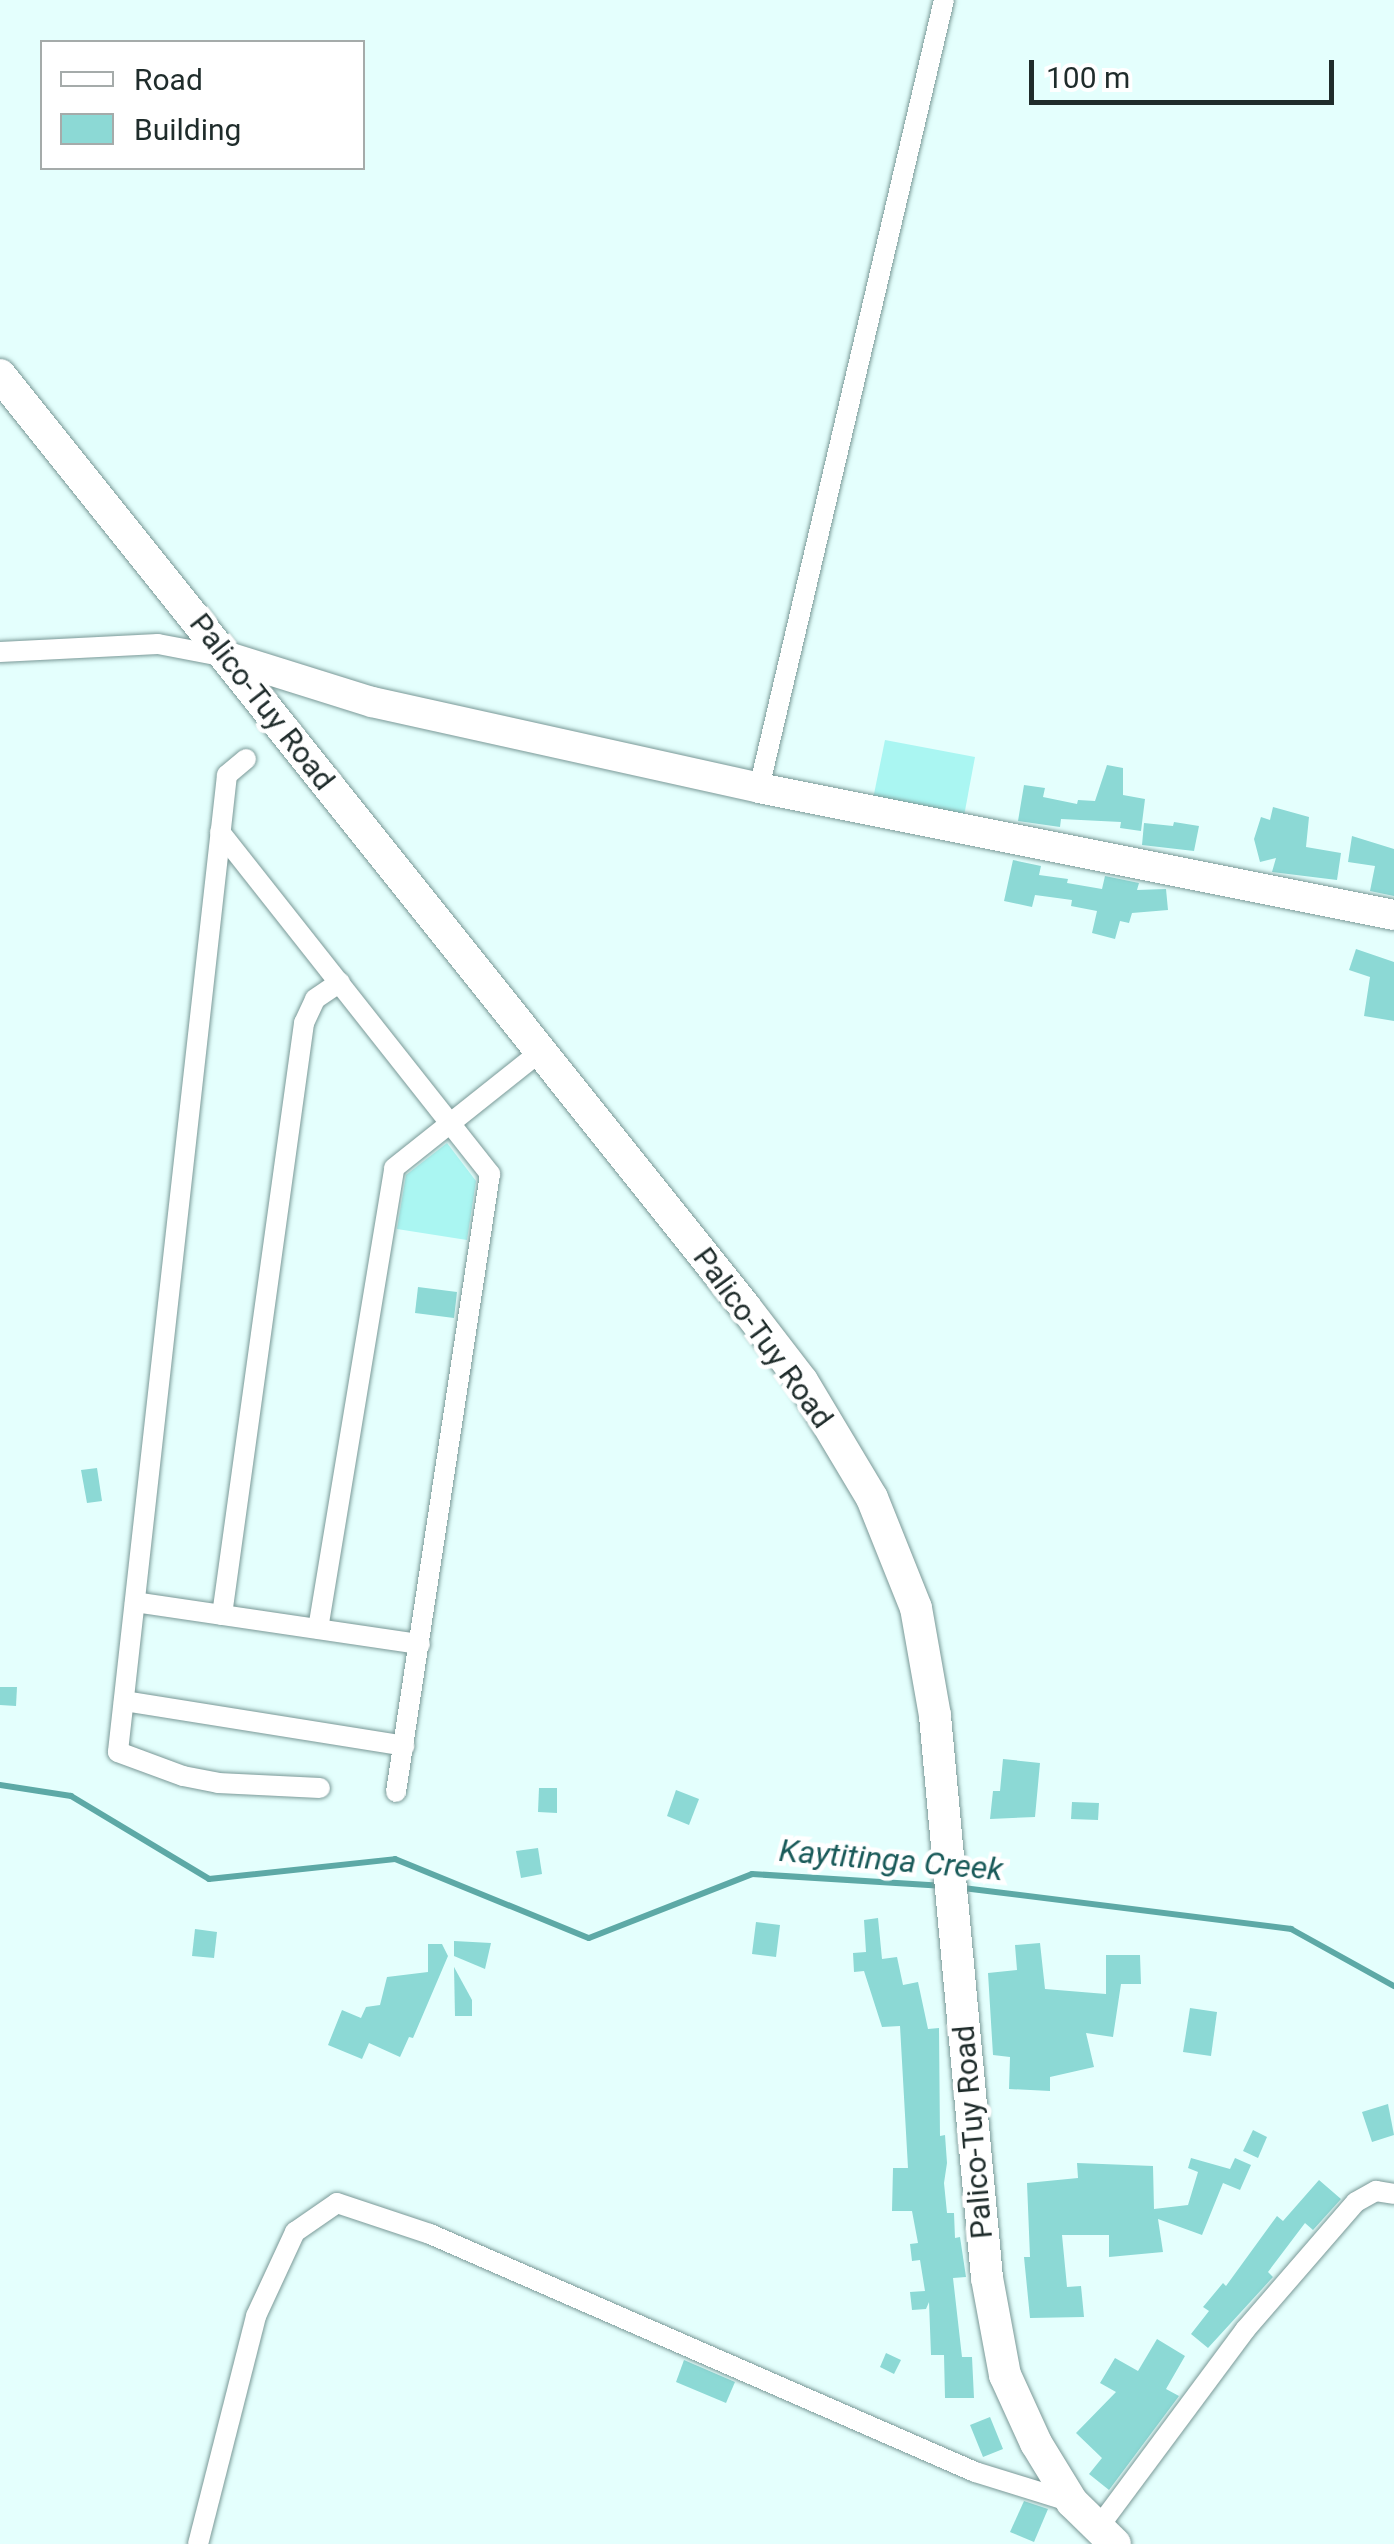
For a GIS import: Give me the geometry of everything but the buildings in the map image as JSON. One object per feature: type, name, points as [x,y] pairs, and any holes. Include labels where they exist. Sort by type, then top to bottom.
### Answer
[{"type":"main road","name":"Palico-Tuy Road","points":[[0,375],[802,1381],[872,1498],[916,1608],[936,1716],[987,2278],[1005,2375],[1036,2443],[1072,2502],[1106,2536]]},
{"type":"street","points":[[760,788],[944,0]]},
{"type":"street","points":[[0,652],[158,644],[228,657],[372,702],[760,788],[1394,915]]},
{"type":"street","points":[[246,759],[227,774],[118,1752],[218,1784],[320,1788]]},
{"type":"street","points":[[220,832],[486,1166],[491,1187],[396,1792]]},
{"type":"street","points":[[222,1615],[304,1023],[315,999],[340,982]]},
{"type":"street","points":[[318,1629],[389,1182],[403,1157],[541,1051]]},
{"type":"street","points":[[135,1602],[420,1644]]},
{"type":"street","points":[[124,1701],[404,1746]]},
{"type":"street","points":[[1106,2536],[1245,2330],[1356,2202],[1376,2192],[1394,2194]]},
{"type":"street","points":[[198,2544],[256,2316],[295,2232],[337,2203],[430,2234],[974,2472],[1072,2502]]},
{"type":"shaded area","points":[[885,740],[975,757],[964,816],[873,799]]},
{"type":"shaded area","points":[[447,1143],[476,1181],[467,1240],[397,1229],[406,1175]]},
{"type":"waterway","name":"Kaytitinga Creek","points":[[0,1785],[71,1796],[209,1879],[395,1859],[589,1938],[752,1874],[941,1886]]},
{"type":"waterway","name":"Kaytitinga Creek","points":[[963,1888],[1291,1929],[1394,1986]]}]
